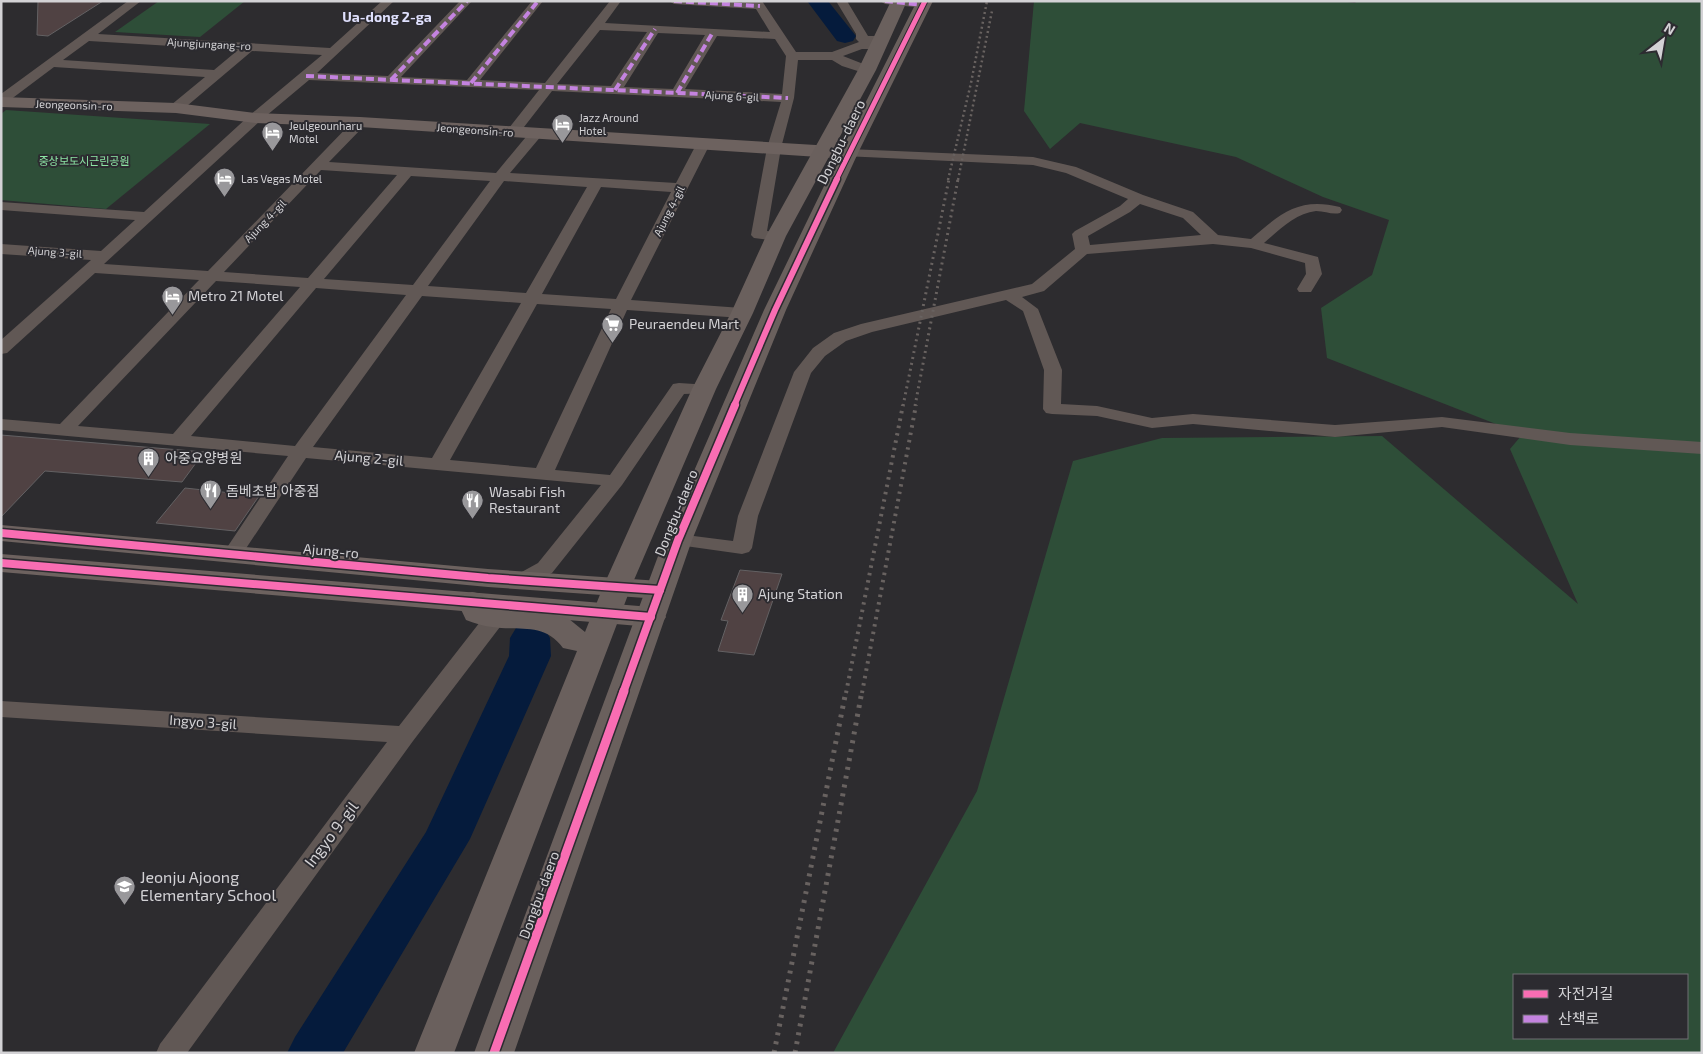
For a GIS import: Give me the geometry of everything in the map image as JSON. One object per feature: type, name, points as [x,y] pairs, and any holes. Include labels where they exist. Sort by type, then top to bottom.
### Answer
[{"type":"main road","name":"Dongbu-daero","points":[[494,1053],[678,540],[775,310],[836,152],[870,48],[906,2]]},
{"type":"main road","name":"Dongbu-daero","points":[[434,1053],[613,600],[704,389],[742,313],[776,236],[836,152],[906,2]]},
{"type":"main road","points":[[472,601],[476,613],[495,618],[549,621],[570,633],[574,640],[597,642]]},
{"type":"street","points":[[1,101],[49,63],[136,1]]},
{"type":"street","points":[[1,349],[148,217],[254,118],[306,76],[389,1]]},
{"type":"street","points":[[391,80],[467,1]]},
{"type":"street","points":[[471,83],[538,1]]},
{"type":"street","points":[[512,133],[616,1]]},
{"type":"street","points":[[674,1],[758,3],[792,56],[788,98],[774,148],[760,236],[776,236]]},
{"type":"street","points":[[841,1],[870,48]]},
{"type":"street","points":[[597,26],[780,36]]},
{"type":"street","points":[[615,90],[655,29]]},
{"type":"street","points":[[677,93],[713,32]]},
{"type":"street","name":"Ajungjungang-ro","points":[[85,37],[332,52]]},
{"type":"street","points":[[176,108],[250,46]]},
{"type":"street","points":[[834,56],[846,63],[870,48]]},
{"type":"street","points":[[792,56],[834,56],[870,48]]},
{"type":"street","points":[[49,63],[217,74]]},
{"type":"street","name":"Ajung 6-gil","points":[[306,76],[788,98]]},
{"type":"street","name":"Jeongeonsin-ro","points":[[1,101],[176,108],[254,118],[360,122],[535,135],[836,152]]},
{"type":"street","name":"Ajung 4-gil","points":[[64,430],[360,122]]},
{"type":"street","points":[[232,554],[300,452],[362,366],[500,177],[535,135]]},
{"type":"street","name":"Ajung 4-gil","points":[[543,474],[621,305],[703,144]]},
{"type":"street","points":[[836,152],[1033,161],[1071,170],[1138,198],[1188,215],[1213,239]]},
{"type":"street","points":[[318,166],[682,188]]},
{"type":"street","points":[[177,440],[408,171]]},
{"type":"street","points":[[438,464],[596,183]]},
{"type":"street","points":[[1083,250],[1080,234],[1125,209],[1138,198]]},
{"type":"street","points":[[1,206],[148,217]]},
{"type":"street","points":[[1254,244],[1276,225],[1301,209],[1316,206],[1334,210]]},
{"type":"street","points":[[678,540],[742,548],[748,516],[803,372],[819,352],[840,337],[867,328],[1038,288],[1083,250],[1213,239],[1254,244],[1266,249],[1312,260],[1314,274],[1305,289]]},
{"type":"street","name":"Ajung 3-gil","points":[[3,250],[104,256]]},
{"type":"street","points":[[91,268],[742,313]]},
{"type":"street","points":[[1008,295],[1030,309],[1053,370],[1052,409],[1096,411],[1152,424],[1192,420],[1335,431],[1442,422],[1570,439],[1702,448]]},
{"type":"street","points":[[525,580],[544,568],[615,481],[679,388],[704,389]]},
{"type":"street","name":"Ajung 2-gil","points":[[1,424],[615,481]]},
{"type":"street","name":"Ajung-ro","points":[[1,532],[525,580],[613,600],[651,617]]},
{"type":"street","name":"Ajung-ro","points":[[1,563],[472,601],[613,600],[660,590]]},
{"type":"street","name":"Ingyo 9-gil","points":[[170,1053],[405,735],[495,618]]},
{"type":"street","name":"Ingyo 3-gil","points":[[1,709],[405,735]]},
{"type":"green space","points":[[159,1],[245,1],[200,37],[115,32]]},
{"type":"green space","points":[[1034,1],[1341,1],[1355,3],[1357,1],[1702,1],[1702,1053],[833,1053],[977,791],[1073,461],[1162,438],[1382,436],[1578,604],[1510,449],[1521,436],[1496,424],[1327,358],[1321,308],[1372,275],[1389,220],[1323,197],[1236,157],[1080,123],[1050,149],[1024,111]]},
{"type":"green space","name":"중상보도시근린공원","points":[[6,110],[210,124],[106,209],[1,200],[1,114]]},
{"type":"building","points":[[38,1],[103,1],[48,36],[37,35]]},
{"type":"building","name":"아중요양병원","points":[[1,435],[204,452],[182,482],[45,471],[1,517]]},
{"type":"building","name":"돔베초밥 아중점","points":[[185,488],[259,496],[235,531],[156,523]]},
{"type":"building","name":"Ajung Station","points":[[740,570],[782,574],[754,655],[718,651],[728,621],[721,620]]},
{"type":"waterway","points":[[817,1],[845,36]]},
{"type":"waterway","points":[[314,1053],[446,839],[530,656],[530,638]]},
{"type":"railway","points":[[948,180],[971,83],[987,1]]},
{"type":"railway","points":[[958,180],[992,11]]},
{"type":"railway","points":[[903,406],[949,179]]},
{"type":"railway","points":[[915,406],[958,179]]},
{"type":"railway","points":[[846,693],[903,405]]},
{"type":"railway","points":[[862,693],[916,405]]},
{"type":"railway","points":[[774,1053],[846,691]]},
{"type":"railway","points":[[795,1053],[862,691]]},
{"type":"marked path","points":[[391,80],[467,1]]},
{"type":"marked path","points":[[471,83],[538,1]]},
{"type":"marked path","points":[[674,1],[760,6]]},
{"type":"marked path","points":[[885,1],[924,5]]},
{"type":"marked path","points":[[615,90],[655,29]]},
{"type":"marked path","points":[[677,93],[713,32]]},
{"type":"marked path","points":[[306,76],[788,98]]},
{"type":"cycle path","points":[[494,1053],[678,540],[775,310],[849,153],[925,1]]},
{"type":"cycle path","points":[[1,533],[488,578],[660,590]]},
{"type":"cycle path","points":[[1,563],[651,617]]},
{"type":"place","name":"Jazz Around Hotel","points":[[563,143]]},
{"type":"place","name":"Jeulgeounharu Motel","points":[[273,151]]},
{"type":"place","name":"Las Vegas Motel","points":[[225,198]]},
{"type":"place","name":"Metro 21 Motel","points":[[172,315]]},
{"type":"place","name":"Peuraendeu Mart","points":[[613,343]]},
{"type":"place","name":"아중요양병원","points":[[149,477]]},
{"type":"place","name":"돔베초밥 아중점","points":[[210,510]]},
{"type":"place","name":"Wasabi Fish Restaurant","points":[[473,519]]},
{"type":"place","name":"Ajung Station","points":[[742,613]]},
{"type":"place","name":"Jeonju Ajoong Elementary School","points":[[124,905]]},
{"type":"district","name":"Ua-dong 2-ga","points":[[387,17]]}]
